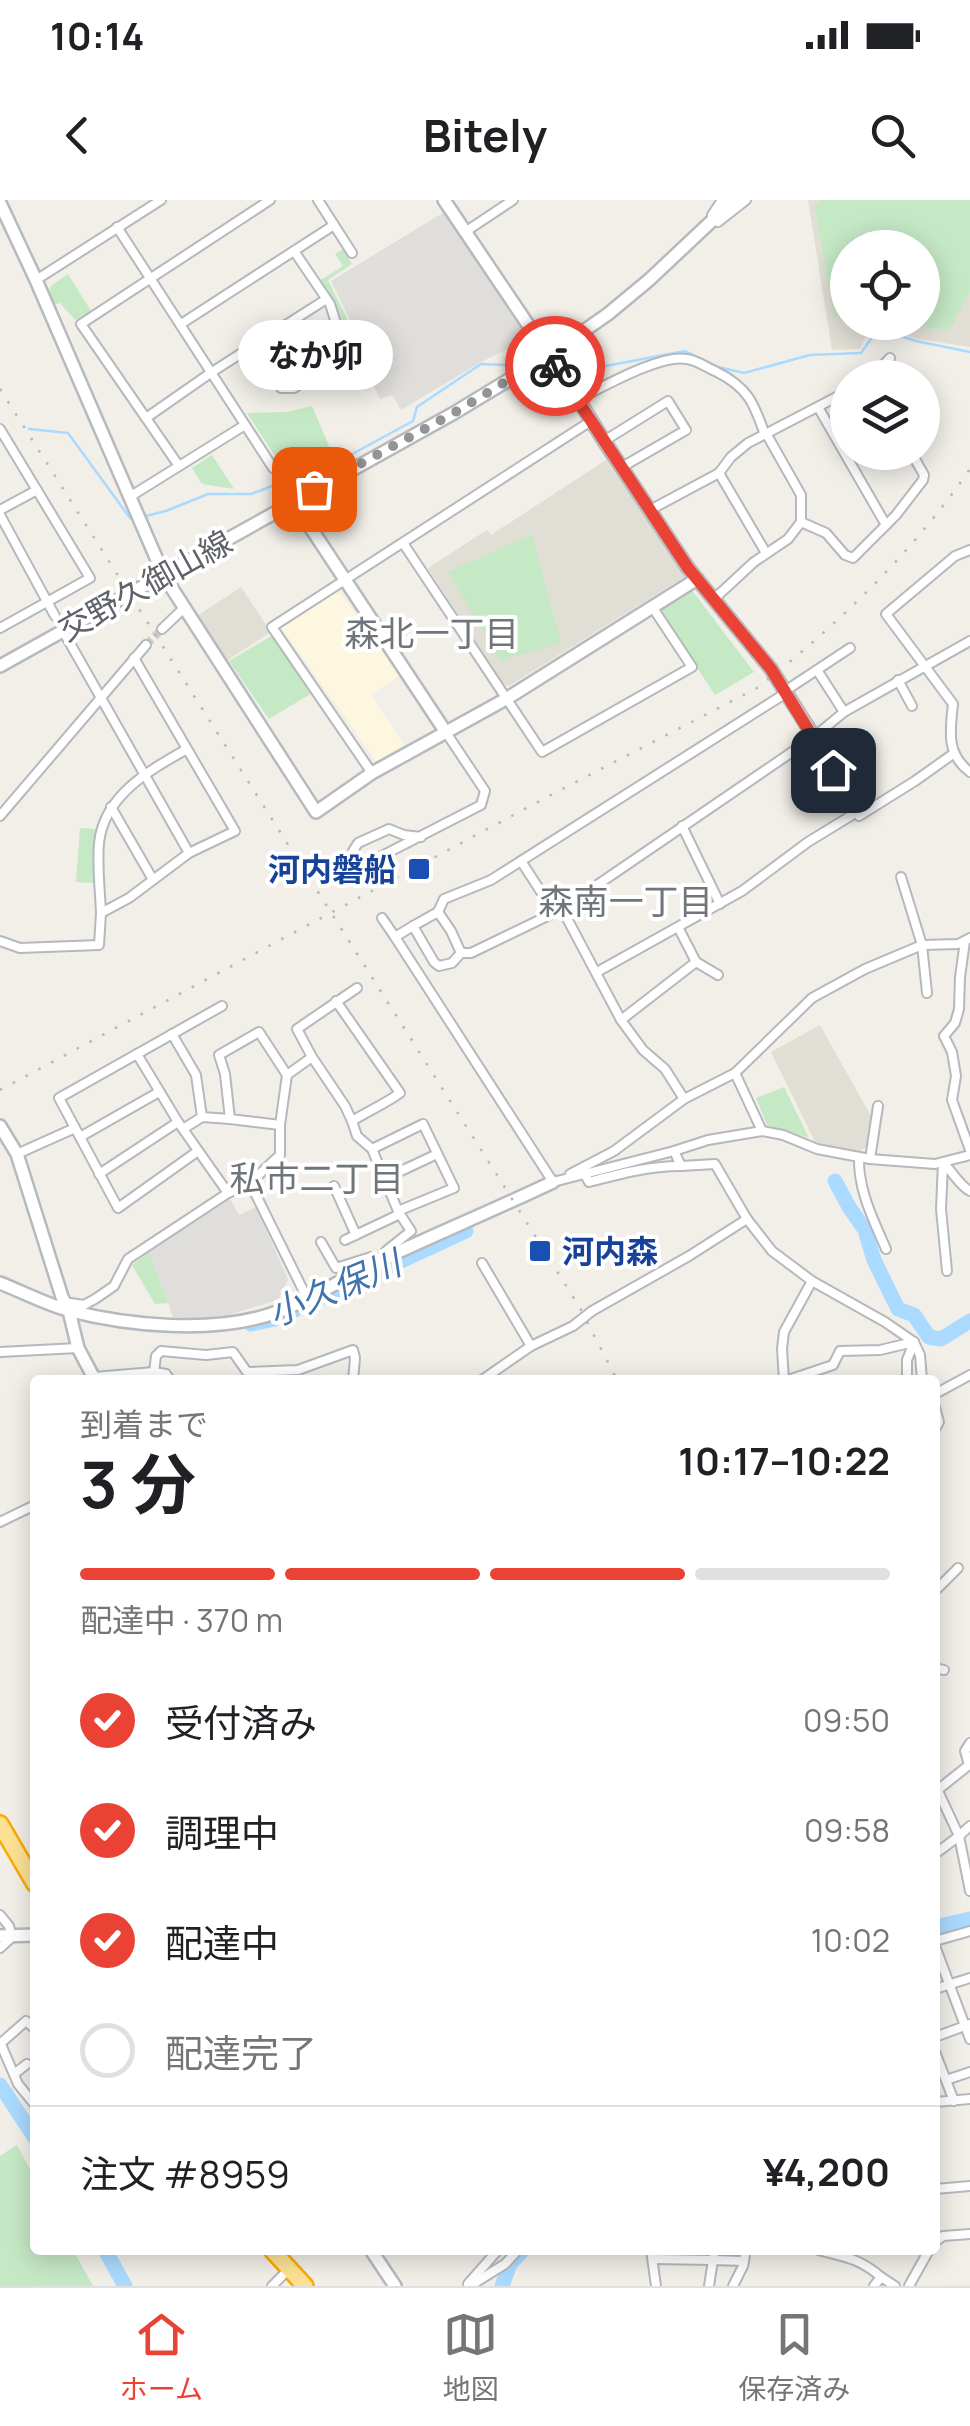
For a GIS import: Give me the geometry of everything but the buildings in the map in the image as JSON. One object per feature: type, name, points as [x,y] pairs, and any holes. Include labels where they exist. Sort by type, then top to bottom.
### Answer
[{"type":"highway","points":[[0,1824],[30,1875]]},
{"type":"highway","points":[[277,2255],[304,2286]]},
{"type":"street","points":[[36,280],[161,200]]},
{"type":"street","points":[[179,466],[81,324],[270,200]]},
{"type":"street","points":[[318,200],[352,253]]},
{"type":"street","points":[[444,200],[697,579],[771,669],[859,816],[953,754]]},
{"type":"street","points":[[465,232],[513,200]]},
{"type":"street","points":[[698,235],[722,200]]},
{"type":"street","name":"交野久御山線","points":[[0,666],[454,413],[548,356],[608,314],[734,200]]},
{"type":"street","points":[[698,235],[746,200]]},
{"type":"street","points":[[0,203],[164,576],[316,812],[391,758],[506,699],[697,579]]},
{"type":"street","points":[[181,324],[334,225]]},
{"type":"street","points":[[117,226],[273,468],[285,473],[328,459],[344,473]]},
{"type":"street","points":[[256,344],[282,388],[294,388],[345,352],[330,304],[294,251]]},
{"type":"street","points":[[146,418],[325,300]]},
{"type":"street","points":[[578,399],[630,374],[683,358],[744,389],[801,495],[801,522],[788,540],[714,599]]},
{"type":"street","points":[[604,441],[668,401],[686,430],[622,467]]},
{"type":"street","points":[[650,510],[719,473],[731,456],[748,443],[830,401]]},
{"type":"street","points":[[818,407],[886,526]]},
{"type":"street","points":[[372,774],[272,627],[591,421]]},
{"type":"street","points":[[131,496],[245,424]]},
{"type":"street","points":[[0,428],[4,442],[90,578],[0,628]]},
{"type":"street","points":[[801,522],[826,533],[853,558],[886,526],[923,480],[921,470]]},
{"type":"street","points":[[719,473],[766,554]]},
{"type":"street","points":[[37,490],[0,512],[55,616]]},
{"type":"street","points":[[293,501],[344,580],[365,600],[485,792],[481,806],[421,837],[366,864],[358,862],[353,851],[358,843],[389,829],[421,837]]},
{"type":"street","points":[[403,543],[542,752],[692,667],[653,608]]},
{"type":"street","points":[[970,550],[955,556],[886,614],[953,704],[953,754],[970,772]]},
{"type":"street","points":[[162,629],[184,608]]},
{"type":"street","points":[[63,631],[189,852]]},
{"type":"street","points":[[413,926],[438,966],[452,963],[461,953],[471,953],[558,910],[844,712],[970,641]]},
{"type":"street","points":[[0,816],[146,646]]},
{"type":"street","points":[[395,937],[438,912],[444,899],[491,880],[850,648]]},
{"type":"street","points":[[101,913],[129,898],[189,852],[235,831],[134,658]]},
{"type":"street","points":[[816,670],[844,712]]},
{"type":"street","points":[[898,680],[912,706]]},
{"type":"street","points":[[0,941],[20,948],[99,945],[99,843],[104,823],[112,807],[144,774],[186,749]]},
{"type":"street","points":[[112,807],[152,878]]},
{"type":"street","points":[[597,972],[742,891],[808,842],[857,812]]},
{"type":"street","points":[[682,826],[720,904]]},
{"type":"street","points":[[521,861],[597,972],[621,1020],[643,1050],[665,1069],[684,1099]]},
{"type":"street","points":[[901,877],[922,945],[927,993]]},
{"type":"street","points":[[438,912],[461,953]]},
{"type":"street","points":[[382,918],[553,1182]]},
{"type":"street","points":[[678,927],[696,962],[718,975]]},
{"type":"street","points":[[568,1178],[572,1171],[614,1151],[684,1099],[735,1074],[812,998],[865,969],[922,945],[958,944],[967,939]]},
{"type":"street","points":[[0,1282],[67,1306],[126,1320],[205,1327],[238,1323],[307,1298],[382,1259],[553,1182],[708,1140],[762,1131],[782,1134],[817,1149],[870,1159],[943,1163],[970,1153],[952,1100],[956,1076],[952,1052],[944,1036],[955,1023],[959,1009],[967,939]]},
{"type":"street","points":[[621,1020],[696,962]]},
{"type":"street","points":[[357,988],[297,1029],[352,1120],[357,1136],[372,1149],[410,1231],[382,1259]]},
{"type":"street","points":[[336,1002],[400,1093],[352,1120]]},
{"type":"street","points":[[198,1150],[118,1208],[58,1098],[222,1006]]},
{"type":"street","points":[[67,1306],[95,1300],[114,1286],[128,1259],[228,1193],[250,1183],[280,1156],[287,1075],[258,1032],[219,1056],[230,1119]]},
{"type":"street","points":[[172,1034],[196,1075],[202,1117]]},
{"type":"street","points":[[136,1054],[180,1126],[228,1193]]},
{"type":"street","points":[[287,1075],[312,1057]]},
{"type":"street","points":[[735,1074],[762,1131]]},
{"type":"street","points":[[17,1154],[78,1133],[159,1092]]},
{"type":"street","points":[[870,1159],[878,1106]]},
{"type":"street","points":[[99,1174],[202,1117],[280,1125]]},
{"type":"street","points":[[345,1240],[454,1188],[423,1124],[372,1149]]},
{"type":"street","points":[[0,1126],[17,1154],[78,1348],[92,1375]]},
{"type":"street","points":[[674,1151],[681,1166]]},
{"type":"street","points":[[384,1179],[437,1154]]},
{"type":"street","points":[[859,1157],[858,1175],[886,1249]]},
{"type":"street","points":[[943,1163],[970,1191]]},
{"type":"street","points":[[943,1163],[941,1208],[948,1271]]},
{"type":"street","points":[[584,1172],[589,1182],[660,1166],[715,1164],[747,1219],[772,1251],[812,1281],[914,1342],[922,1375]]},
{"type":"street","points":[[250,1183],[307,1298]]},
{"type":"street","points":[[334,1186],[356,1235]]},
{"type":"street","points":[[489,1375],[531,1346],[573,1326],[747,1219]]},
{"type":"street","points":[[327,1245],[336,1268],[371,1257],[382,1259]]},
{"type":"street","points":[[482,1263],[531,1346]]},
{"type":"street","points":[[785,1375],[784,1332],[812,1281]]},
{"type":"street","points":[[802,1375],[834,1365],[840,1351],[880,1350],[914,1342]]},
{"type":"street","points":[[907,1375],[907,1360],[914,1342]]},
{"type":"street","points":[[0,1352],[78,1348]]},
{"type":"street","points":[[154,1372],[156,1356],[161,1352],[233,1352],[247,1372],[298,1370],[352,1350],[353,1375]]},
{"type":"street","points":[[298,1370],[302,1375]]},
{"type":"street","points":[[124,1375],[167,1375]]},
{"type":"street","points":[[940,1391],[970,1375]]},
{"type":"street","points":[[0,1522],[30,1507]]},
{"type":"street","points":[[940,1587],[958,1568]]},
{"type":"street","points":[[940,1788],[970,1766],[965,1750],[970,1744]]},
{"type":"street","points":[[940,1799],[959,1836],[970,1891]]},
{"type":"street","points":[[940,1850],[970,1826]]},
{"type":"street","points":[[0,1915],[9,1926],[0,1948]]},
{"type":"street","points":[[940,1942],[970,1931]]},
{"type":"street","points":[[940,1959],[970,2039]]},
{"type":"street","points":[[940,1988],[970,1978]]},
{"type":"street","points":[[30,2025],[26,2021],[0,2043],[18,2084],[30,2099]]},
{"type":"street","points":[[940,2036],[967,2025]]},
{"type":"street","points":[[14,2074],[27,2064]]},
{"type":"street","points":[[940,2065],[954,2100]]},
{"type":"street","points":[[946,2080],[970,2072]]},
{"type":"street","points":[[940,2101],[970,2099]]},
{"type":"street","points":[[940,2189],[970,2186]]},
{"type":"street","points":[[940,2238],[970,2234]]},
{"type":"street","points":[[374,2255],[396,2286]]},
{"type":"street","points":[[468,2286],[494,2255]]},
{"type":"street","points":[[468,2286],[513,2255]]},
{"type":"street","points":[[652,2255],[656,2286]]},
{"type":"street","points":[[709,2286],[714,2255],[744,2262]]},
{"type":"street","points":[[733,2286],[745,2255]]},
{"type":"street","points":[[841,2255],[864,2263],[895,2286]]},
{"type":"street","points":[[864,2263],[868,2255]]},
{"type":"street","points":[[909,2286],[926,2255]]},
{"type":"street","points":[[272,2286],[290,2269]]},
{"type":"street","points":[[874,2286],[881,2277]]},
{"type":"shaded area","points":[[808,200],[970,200],[970,347],[924,340],[940,340],[940,230],[830,230],[830,338]]},
{"type":"shaded area","points":[[446,211],[530,338],[401,410],[392,395],[380,399],[331,281]]},
{"type":"shaded area","points":[[830,340],[864,340],[860,349],[832,350]]},
{"type":"shaded area","points":[[606,460],[686,576],[509,686],[503,684],[428,568],[487,530],[491,535]]},
{"type":"shaded area","points":[[241,587],[271,632],[226,661],[197,616]]},
{"type":"shaded area","points":[[338,590],[400,675],[371,695],[404,745],[376,761],[281,627]]},
{"type":"shaded area","points":[[820,1025],[872,1118],[869,1145],[858,1152],[815,1142],[771,1052]]},
{"type":"shaded area","points":[[230,1199],[239,1215],[256,1207],[288,1279],[278,1300],[211,1320],[173,1317],[149,1252]]},
{"type":"green space","points":[[821,200],[970,200],[970,291],[950,330],[940,329],[940,230],[830,230],[830,294],[815,208]]},
{"type":"green space","points":[[343,249],[352,264],[328,280],[348,321],[360,357],[356,358],[321,280],[343,266],[335,254]]},
{"type":"green space","points":[[68,274],[91,311],[75,320],[60,303],[53,305],[48,295],[51,286]]},
{"type":"green space","points":[[312,406],[332,453],[282,467],[247,413],[287,412]]},
{"type":"green space","points":[[212,455],[234,489],[202,484],[192,468]]},
{"type":"green space","points":[[532,534],[561,643],[500,661],[448,572]]},
{"type":"green space","points":[[690,588],[754,672],[715,695],[662,614],[662,606]]},
{"type":"green space","points":[[273,635],[312,693],[269,719],[229,661]]},
{"type":"green space","points":[[80,828],[96,829],[95,883],[76,882]]},
{"type":"green space","points":[[784,1087],[809,1138],[767,1125],[756,1098]]},
{"type":"green space","points":[[149,1252],[168,1303],[155,1304],[132,1265]]},
{"type":"green space","points":[[17,2145],[30,2170],[30,2255],[76,2255],[93,2286],[0,2286],[0,2156]]},
{"type":"waterway","points":[[574,372],[685,351],[718,367],[744,373],[810,355],[861,353],[873,336],[892,333],[970,352]]},
{"type":"waterway","points":[[343,459],[413,421],[417,407],[481,364],[508,365],[522,355]]},
{"type":"waterway","points":[[29,429],[68,433],[130,518],[134,517]]},
{"type":"waterway","points":[[142,517],[208,494],[251,494],[326,466]]},
{"type":"waterway","name":"小久保川","points":[[835,1181],[865,1230],[874,1260],[898,1309],[914,1315],[929,1337],[941,1339],[970,1321]]},
{"type":"waterway","name":"小久保川","points":[[251,1324],[275,1319],[466,1231]]},
{"type":"waterway","points":[[940,1926],[970,1919]]},
{"type":"waterway","points":[[0,2085],[30,2130]]},
{"type":"waterway","points":[[108,2255],[125,2286]]},
{"type":"waterway","points":[[502,2286],[510,2264],[518,2255]]},
{"type":"tunnel","points":[[146,645],[162,629]]},
{"type":"railway","points":[[0,389],[580,1308],[614,1375]]},
{"type":"railway","points":[[0,1090],[757,688],[872,586],[924,530],[970,469]]},
{"type":"way so far","points":[[314,489],[454,413],[548,356],[555,366]]},
{"type":"place","name":"なか卯","points":[[314,489]]},
{"type":"place","name":"河内磐船","points":[[419,869]]},
{"type":"place","name":"河内森","points":[[540,1251]]},
{"type":"district","name":"森北一丁目","points":[[432,633]]},
{"type":"district","name":"森南一丁目","points":[[626,901]]},
{"type":"district","name":"私市二丁目","points":[[317,1178]]},
{"type":"route","points":[[555,366],[688,568],[771,669],[833,770]]}]
